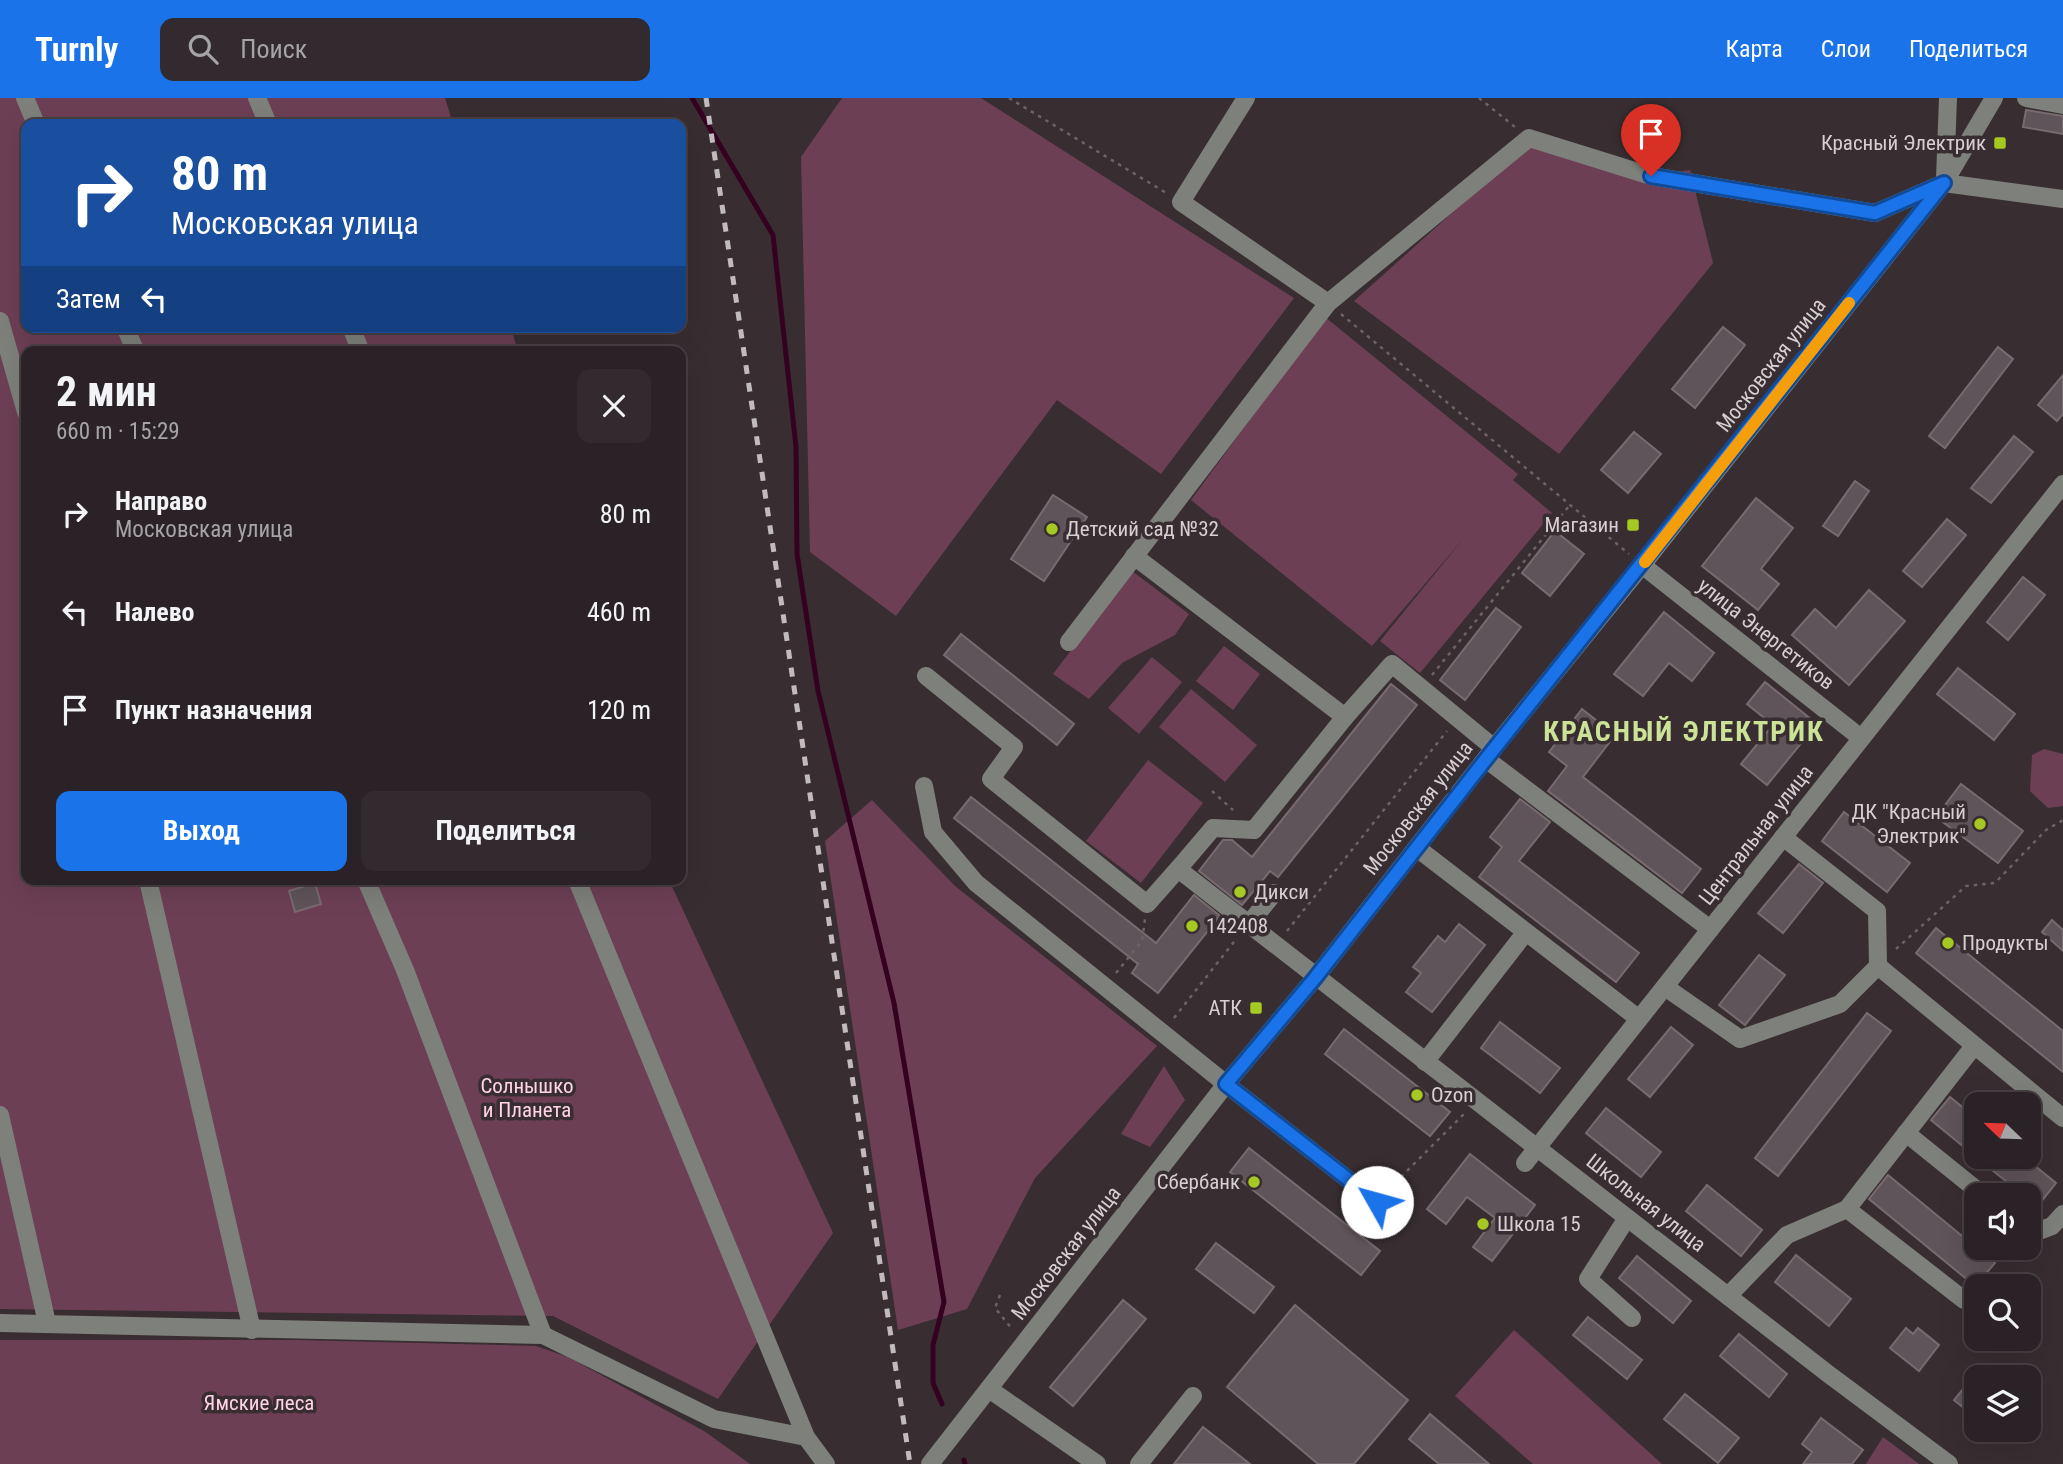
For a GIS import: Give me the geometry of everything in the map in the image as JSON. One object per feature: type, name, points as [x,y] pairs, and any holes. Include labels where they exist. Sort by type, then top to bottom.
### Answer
[{"type":"street","points":[[25,98],[34,119]]},
{"type":"street","points":[[257,98],[266,119]]},
{"type":"street","points":[[1247,98],[1181,202],[1328,303]]},
{"type":"street","points":[[1944,183],[1948,98]]},
{"type":"street","name":"Московская улица","points":[[930,1464],[1226,1084],[1315,978],[1490,753],[1944,183],[1994,98]]},
{"type":"street","points":[[2026,98],[2063,105]]},
{"type":"street","points":[[1069,642],[1328,303],[1529,138],[1651,176],[1875,213],[1944,183],[2063,199]]},
{"type":"street","points":[[0,321],[21,394]]},
{"type":"street","name":"Центральная улица","points":[[1525,1163],[2063,484]]},
{"type":"street","points":[[1134,556],[1345,717]]},
{"type":"street","name":"улица Энергетиков","points":[[1642,565],[1861,738]]},
{"type":"street","points":[[926,676],[1014,747],[991,779],[1147,904],[1213,828],[1254,830],[1345,717],[1392,664],[1457,718],[1490,753],[1710,929]]},
{"type":"street","points":[[924,786],[933,832],[976,883],[1377,1202]]},
{"type":"street","points":[[1665,987],[1740,1039],[1840,1004],[1878,966],[1877,911],[1783,838]]},
{"type":"street","points":[[1417,848],[1639,1019]]},
{"type":"street","name":"Школьная улица","points":[[1178,870],[1949,1464]]},
{"type":"street","points":[[149,885],[252,1330]]},
{"type":"street","points":[[368,885],[405,970],[543,1335]]},
{"type":"street","points":[[579,885],[806,1437],[826,1464]]},
{"type":"street","points":[[1248,925],[1274,893]]},
{"type":"street","points":[[1425,1062],[1525,933]]},
{"type":"street","points":[[1878,966],[2063,1118]]},
{"type":"street","points":[[1728,1296],[1787,1235],[1847,1209],[1974,1046]]},
{"type":"street","points":[[0,1115],[47,1323]]},
{"type":"street","points":[[1906,1133],[1968,1183]]},
{"type":"street","points":[[1847,1209],[1964,1300]]},
{"type":"street","points":[[2041,1230],[2052,1226],[2063,1214]]},
{"type":"street","points":[[1627,1218],[1588,1279],[1632,1318]]},
{"type":"street","points":[[0,1323],[543,1335],[714,1419],[806,1437]]},
{"type":"street","points":[[989,1388],[1097,1464]]},
{"type":"street","points":[[1139,1464],[1193,1396]]},
{"type":"path","points":[[1009,98],[1181,202]]},
{"type":"path","points":[[1479,98],[1529,138]]},
{"type":"path","points":[[1328,303],[1642,565]]},
{"type":"path","points":[[1422,688],[1570,505]]},
{"type":"path","points":[[1275,946],[1457,718]]},
{"type":"path","points":[[1878,966],[1966,886],[1995,883],[2046,830],[2063,820]]},
{"type":"path","points":[[1104,986],[1142,941],[1147,904]]},
{"type":"path","points":[[1163,1033],[1248,925]]},
{"type":"path","points":[[1377,1202],[1477,1101]]},
{"type":"path","points":[[1000,1295],[995,1308],[1015,1333]]},
{"type":"green space","name":"Солнышко и Планета","points":[[0,98],[445,98],[451,119],[21,119],[21,333],[513,333],[516,346],[21,346],[21,885],[671,885],[833,1233],[718,1399],[553,1316],[0,1309]]},
{"type":"green space","points":[[842,98],[981,98],[1294,298],[1161,474],[1057,400],[896,616],[810,552],[801,157]]},
{"type":"green space","points":[[1530,143],[1651,176],[1690,170],[1713,263],[1559,454],[1354,301]]},
{"type":"green space","points":[[1325,317],[1518,474],[1513,480],[1552,513],[1420,673],[1380,641],[1464,538],[1372,646],[1191,500]]},
{"type":"green space","points":[[1132,571],[1189,614],[1175,635],[1122,663],[1089,699],[1053,674]]},
{"type":"green space","points":[[1224,646],[1260,674],[1233,710],[1196,681]]},
{"type":"green space","points":[[1152,657],[1182,682],[1139,734],[1108,708]]},
{"type":"green space","points":[[1191,689],[1257,745],[1225,782],[1159,727]]},
{"type":"green space","points":[[2044,749],[2063,754],[2063,806],[2048,808],[2030,791],[2032,755]]},
{"type":"green space","points":[[1148,760],[1203,803],[1141,883],[1086,841]]},
{"type":"green space","points":[[872,800],[955,886],[1157,1046],[1035,1178],[967,1309],[898,1330],[825,841]]},
{"type":"green space","points":[[1164,1066],[1185,1100],[1150,1147],[1121,1134]]},
{"type":"green space","points":[[1514,1330],[1662,1464],[1533,1464],[1455,1396]]},
{"type":"green space","name":"Ямские леса","points":[[0,1340],[296,1340],[536,1346],[568,1357],[704,1431],[750,1464],[0,1464]]},
{"type":"green space","points":[[1883,1437],[1919,1464],[1866,1464]]},
{"type":"building","points":[[2026,110],[2063,116],[2063,134],[2023,127]]},
{"type":"building","points":[[1723,327],[1745,345],[1695,408],[1672,389]]},
{"type":"building","points":[[1998,347],[2013,359],[1945,448],[1929,436]]},
{"type":"building","points":[[2063,375],[2063,414],[2057,421],[2038,405]]},
{"type":"building","points":[[1634,432],[1661,454],[1628,493],[1601,470]]},
{"type":"building","points":[[2014,436],[2033,452],[1991,503],[1971,488]]},
{"type":"building","points":[[1855,481],[1869,491],[1838,536],[1823,526]]},
{"type":"building","points":[[1053,495],[1087,517],[1044,581],[1011,559]]},
{"type":"building","points":[[1756,498],[1793,528],[1761,569],[1779,584],[1758,610],[1702,566]]},
{"type":"building","points":[[1947,519],[1966,535],[1922,587],[1903,571]]},
{"type":"building","points":[[1555,531],[1584,554],[1550,596],[1522,573]]},
{"type":"building","points":[[2023,577],[2045,595],[2008,640],[1987,622]]},
{"type":"building","points":[[1869,590],[1905,621],[1849,685],[1792,635],[1815,609],[1836,628]]},
{"type":"building","points":[[1496,608],[1521,627],[1465,700],[1440,680]]},
{"type":"building","points":[[1664,612],[1714,653],[1692,681],[1669,663],[1643,696],[1614,674]]},
{"type":"building","points":[[961,634],[1074,724],[1057,745],[944,655]]},
{"type":"building","points":[[1958,668],[2015,714],[1994,740],[1937,694]]},
{"type":"building","points":[[1765,682],[1817,724],[1767,785],[1741,764],[1773,725],[1747,704]]},
{"type":"building","points":[[1391,684],[1417,705],[1278,877],[1270,871],[1242,905],[1199,871],[1223,840],[1232,840],[1252,857]]},
{"type":"building","points":[[1582,709],[1615,735],[1583,777],[1701,869],[1682,893],[1548,791],[1567,766],[1549,752]]},
{"type":"building","name":"ДК \"Красный Электрик\"","points":[[1961,784],[2023,831],[1998,863],[1936,817]]},
{"type":"building","points":[[971,797],[1156,943],[1194,895],[1220,916],[1158,993],[1132,973],[1138,964],[954,818]]},
{"type":"building","points":[[1520,799],[1550,822],[1519,861],[1639,953],[1616,982],[1479,877],[1502,847],[1490,837]]},
{"type":"building","points":[[1844,812],[1910,863],[1887,892],[1822,841]]},
{"type":"building","points":[[1799,864],[1823,883],[1783,933],[1758,913]]},
{"type":"building","points":[[316,885],[321,904],[295,912],[289,891]]},
{"type":"building","points":[[2052,920],[2063,930],[2063,951],[2042,932]]},
{"type":"building","points":[[1459,924],[1485,945],[1432,1012],[1406,992],[1421,973],[1413,967],[1438,936],[1445,942]]},
{"type":"building","points":[[1936,928],[2063,1031],[2063,1072],[1916,953]]},
{"type":"building","points":[[1759,955],[1785,975],[1745,1025],[1719,1005]]},
{"type":"building","points":[[1867,1013],[1891,1031],[1778,1176],[1755,1158]]},
{"type":"building","points":[[1500,1022],[1560,1068],[1540,1093],[1481,1048]]},
{"type":"building","points":[[1671,1027],[1693,1045],[1650,1097],[1628,1079]]},
{"type":"building","points":[[1344,1029],[1450,1112],[1430,1136],[1325,1054]]},
{"type":"building","points":[[1950,1097],[1964,1108],[1964,1147],[1931,1120]]},
{"type":"building","points":[[1606,1108],[1661,1152],[1641,1177],[1586,1133]]},
{"type":"building","points":[[1249,1148],[1380,1251],[1361,1275],[1230,1172]]},
{"type":"building","points":[[1470,1154],[1535,1205],[1492,1261],[1473,1247],[1495,1218],[1467,1197],[1446,1224],[1427,1209]]},
{"type":"building","points":[[1991,1169],[2039,1169],[2056,1183],[2041,1202],[2041,1183],[2008,1183]]},
{"type":"building","points":[[1888,1175],[1964,1238],[1964,1260],[1991,1260],[1995,1263],[1985,1274],[1964,1274],[1964,1277],[1869,1199]]},
{"type":"building","points":[[1707,1185],[1762,1230],[1741,1256],[1686,1211]]},
{"type":"building","points":[[1216,1243],[1274,1287],[1254,1313],[1196,1269]]},
{"type":"building","points":[[1796,1255],[1851,1299],[1829,1326],[1775,1282]]},
{"type":"building","points":[[1637,1256],[1691,1301],[1673,1323],[1619,1278]]},
{"type":"building","points":[[1123,1300],[1146,1319],[1073,1406],[1050,1387]]},
{"type":"building","points":[[1295,1305],[1408,1400],[1354,1464],[1318,1464],[1227,1387]]},
{"type":"building","points":[[1588,1317],[1642,1360],[1627,1379],[1573,1335]]},
{"type":"building","points":[[1906,1328],[1913,1334],[1918,1328],[1939,1345],[1919,1371],[1890,1348]]},
{"type":"building","points":[[1739,1334],[1787,1374],[1769,1397],[1720,1356]]},
{"type":"building","points":[[1964,1388],[1964,1408],[1954,1400]]},
{"type":"building","points":[[1685,1394],[1739,1438],[1718,1463],[1664,1419]]},
{"type":"building","points":[[1430,1414],[1489,1464],[1439,1464],[1409,1439]]},
{"type":"building","points":[[1821,1418],[1863,1450],[1852,1464],[1803,1464],[1812,1452],[1802,1444]]},
{"type":"building","points":[[1203,1427],[1250,1464],[1174,1464]]},
{"type":"waterway","points":[[692,98],[773,235],[796,447],[797,554],[818,691],[894,1003],[944,1302],[933,1345],[933,1383],[942,1404]]},
{"type":"waterway","points":[[964,1460],[965,1464]]},
{"type":"railway","points":[[706,98],[910,1464]]},
{"type":"slow traffic","points":[[1645,562],[1849,303]]},
{"type":"place","name":"Красный Электрик","points":[[2000,143]]},
{"type":"place","name":"Магазин","points":[[1633,525]]},
{"type":"place","name":"Детский сад №32","points":[[1052,529]]},
{"type":"place","name":"ДК \"Красный Электрик\"","points":[[1980,824]]},
{"type":"place","name":"Дикси","points":[[1240,892]]},
{"type":"place","name":"142408","points":[[1192,926]]},
{"type":"place","name":"Продукты","points":[[1948,943]]},
{"type":"place","name":"АТК","points":[[1256,1008]]},
{"type":"place","name":"Ozon","points":[[1417,1095]]},
{"type":"place","name":"Сбербанк","points":[[1254,1182]]},
{"type":"place","name":"Школа 15","points":[[1483,1224]]},
{"type":"district","name":"КРАСНЫЙ ЭЛЕКТРИК","points":[[1684,731]]},
{"type":"route","points":[[1377,1202],[1226,1084],[1315,978],[1944,183],[1875,213],[1651,176]]}]
